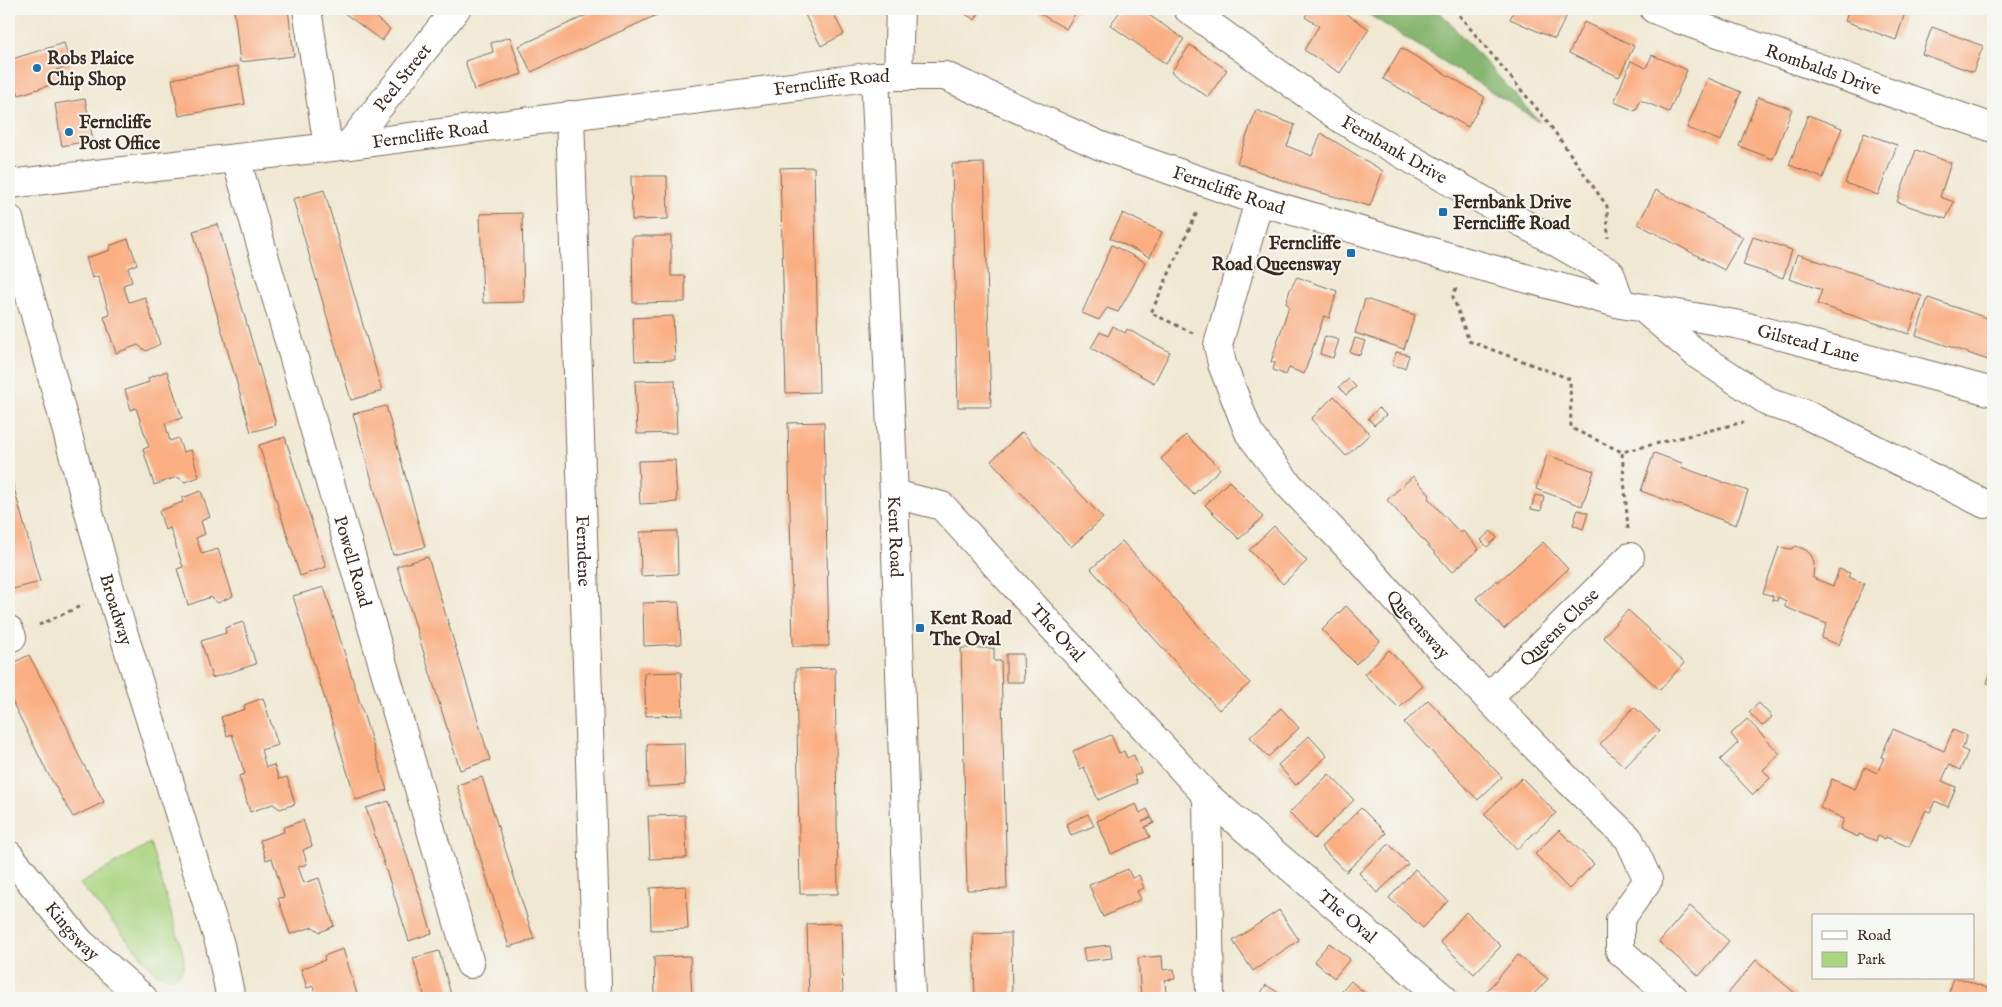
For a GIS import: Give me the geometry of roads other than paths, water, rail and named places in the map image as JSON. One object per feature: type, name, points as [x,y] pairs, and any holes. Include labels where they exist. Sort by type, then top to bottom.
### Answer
[{"type":"street","points":[[307,9],[338,146]]},
{"type":"street","name":"Peel Street","points":[[338,146],[456,9]]},
{"type":"street","name":"Kent Road","points":[[900,9],[886,76],[894,494],[911,998]]},
{"type":"street","name":"Fernbank Drive","points":[[1188,9],[1343,120],[1610,273],[1632,306]]},
{"type":"street","name":"Rombalds Drive","points":[[1654,9],[1993,128]]},
{"type":"street","name":"Ferncliffe Road","points":[[9,184],[236,159],[886,76],[946,76],[1101,146],[1258,201],[1466,262],[1632,306]]},
{"type":"street","name":"Ferndene","points":[[570,115],[597,987]]},
{"type":"street","name":"Powell Road","points":[[236,159],[470,964]]},
{"type":"street","name":"Queensway","points":[[1258,201],[1218,345],[1222,364],[1249,433],[1288,484],[1357,556],[1440,649],[1568,780],[1629,839],[1648,880],[1620,920],[1620,951],[1674,998]]},
{"type":"street","name":"Broadway","points":[[9,219],[110,593],[220,945],[230,994],[228,998]]},
{"type":"street","points":[[1632,306],[1698,355],[1772,404],[1803,413],[1985,504]]},
{"type":"street","name":"Gilstead Lane","points":[[1632,306],[1740,325],[1993,392]]},
{"type":"street","name":"The Oval","points":[[894,494],[942,506],[1207,796],[1443,998]]},
{"type":"street","name":"Queens Close","points":[[1488,697],[1630,557]]},
{"type":"street","points":[[1207,796],[1210,998]]},
{"type":"street","name":"Kingsway","points":[[9,855],[80,942],[143,998]]},
{"type":"place","name":"Robs Plaice Chip Shop","points":[[37,68]]},
{"type":"place","name":"Ferncliffe Post Office","points":[[69,132]]},
{"type":"place","name":"Fernbank Drive Ferncliffe Road","points":[[1443,212]]},
{"type":"place","name":"Ferncliffe Road Queensway","points":[[1351,253]]},
{"type":"place","name":"Kent Road The Oval","points":[[920,628]]}]
